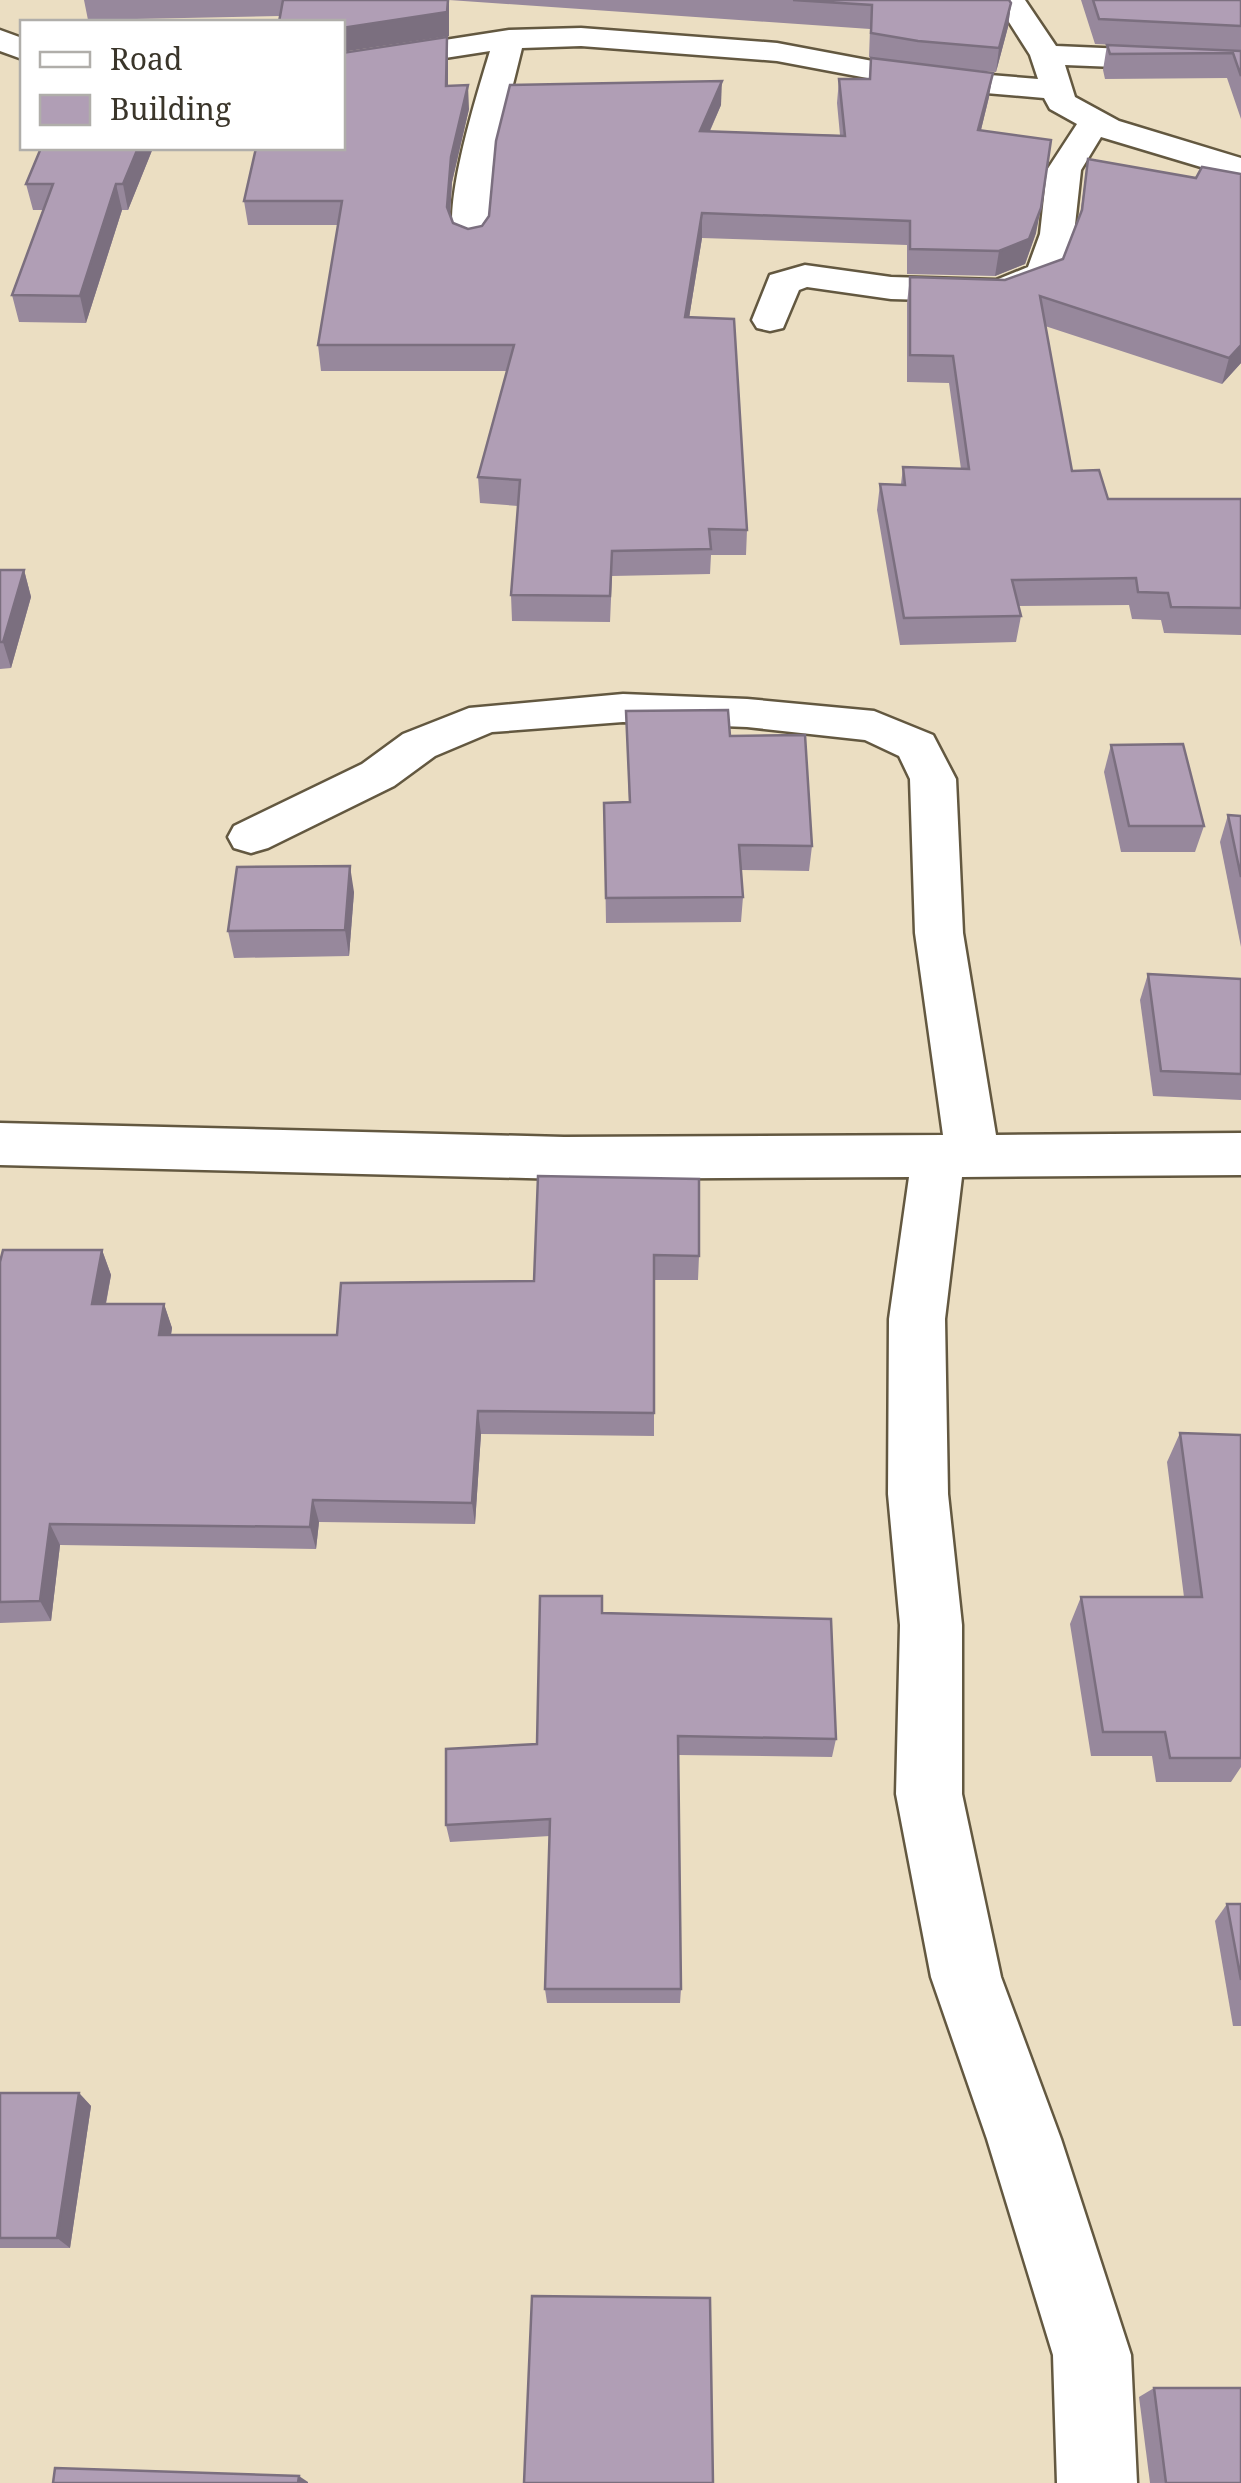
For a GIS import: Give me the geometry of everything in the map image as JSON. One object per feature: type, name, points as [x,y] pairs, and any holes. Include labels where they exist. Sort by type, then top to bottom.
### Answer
[{"type":"street","points":[[1010,0],[1046,55],[1061,102],[1094,121],[1241,169]]},
{"type":"street","points":[[345,64],[509,39],[661,40],[777,52],[915,78],[1058,90]]},
{"type":"street","points":[[470,240],[472,200],[509,39]]},
{"type":"street","points":[[1046,55],[1241,62]]},
{"type":"street","points":[[770,320],[783,283],[805,276],[891,288],[1001,291],[1044,273],[1057,234],[1064,170],[1094,121]]},
{"type":"street","points":[[251,837],[378,776],[419,745],[485,718],[623,708],[747,713],[874,726],[916,746],[934,779],[939,933],[956,1156],[917,1318],[918,1494],[931,1625],[930,1794],[966,1977],[1024,2139],[1092,2355],[1096,2483]]},
{"type":"street","points":[[0,1144],[564,1158],[1241,1154]]},
{"type":"building","points":[[283,0],[448,0],[447,12],[345,28],[345,20],[279,20]]},
{"type":"building","points":[[793,0],[1011,3],[999,48],[871,33],[872,5]]},
{"type":"building","points":[[1093,0],[1241,0],[1241,26],[1099,19]]},
{"type":"building","points":[[447,37],[446,86],[468,85],[451,157],[447,207],[453,223],[468,229],[482,226],[489,216],[496,141],[510,85],[722,81],[700,131],[845,136],[839,79],[870,79],[871,58],[993,73],[978,130],[1051,140],[1041,208],[1029,239],[999,251],[910,249],[910,221],[702,213],[685,317],[734,319],[747,530],[709,529],[711,549],[612,551],[610,596],[511,595],[520,480],[478,477],[514,345],[318,345],[342,201],[244,201],[256,150],[345,150],[345,53]]},
{"type":"building","points":[[1107,45],[1241,51],[1241,76],[1233,53],[1110,54]]},
{"type":"building","points":[[40,150],[137,150],[123,184],[116,184],[80,296],[12,295],[53,184],[26,184]]},
{"type":"building","points":[[1088,159],[1196,178],[1202,167],[1241,174],[1241,345],[1229,358],[1040,296],[1072,471],[1099,470],[1108,499],[1241,499],[1241,608],[1171,607],[1168,593],[1138,592],[1136,578],[1012,580],[1021,616],[904,618],[880,484],[905,485],[903,467],[969,469],[953,356],[910,355],[910,277],[1005,280],[1063,259],[1082,210]]},
{"type":"building","points":[[0,570],[24,570],[3,642],[0,642]]},
{"type":"building","points":[[728,710],[730,736],[805,735],[812,846],[739,845],[743,897],[606,898],[604,803],[630,802],[626,711]]},
{"type":"building","points":[[1183,744],[1204,826],[1129,826],[1111,745]]},
{"type":"building","points":[[1228,815],[1241,816],[1241,877]]},
{"type":"building","points":[[350,866],[345,930],[228,931],[237,867]]},
{"type":"building","points":[[1148,974],[1241,979],[1241,1074],[1161,1071]]},
{"type":"building","points":[[538,1176],[699,1179],[699,1256],[654,1255],[654,1413],[478,1411],[472,1503],[313,1500],[310,1527],[50,1524],[40,1601],[0,1602],[3,1250],[102,1250],[92,1304],[164,1304],[159,1335],[337,1335],[341,1283],[534,1281]]},
{"type":"building","points":[[1180,1433],[1241,1435],[1241,1758],[1170,1758],[1165,1732],[1103,1732],[1081,1597],[1202,1597]]},
{"type":"building","points":[[540,1596],[602,1596],[602,1613],[831,1619],[836,1739],[678,1736],[681,1989],[545,1989],[550,1819],[446,1825],[446,1749],[537,1744]]},
{"type":"building","points":[[1227,1904],[1241,1904],[1241,1980]]},
{"type":"building","points":[[0,2093],[79,2093],[57,2238],[0,2238]]},
{"type":"building","points":[[532,2296],[710,2298],[713,2483],[524,2483]]},
{"type":"building","points":[[1154,2388],[1241,2388],[1241,2483],[1166,2483]]},
{"type":"building","points":[[55,2468],[299,2476],[298,2483],[53,2483]]}]
